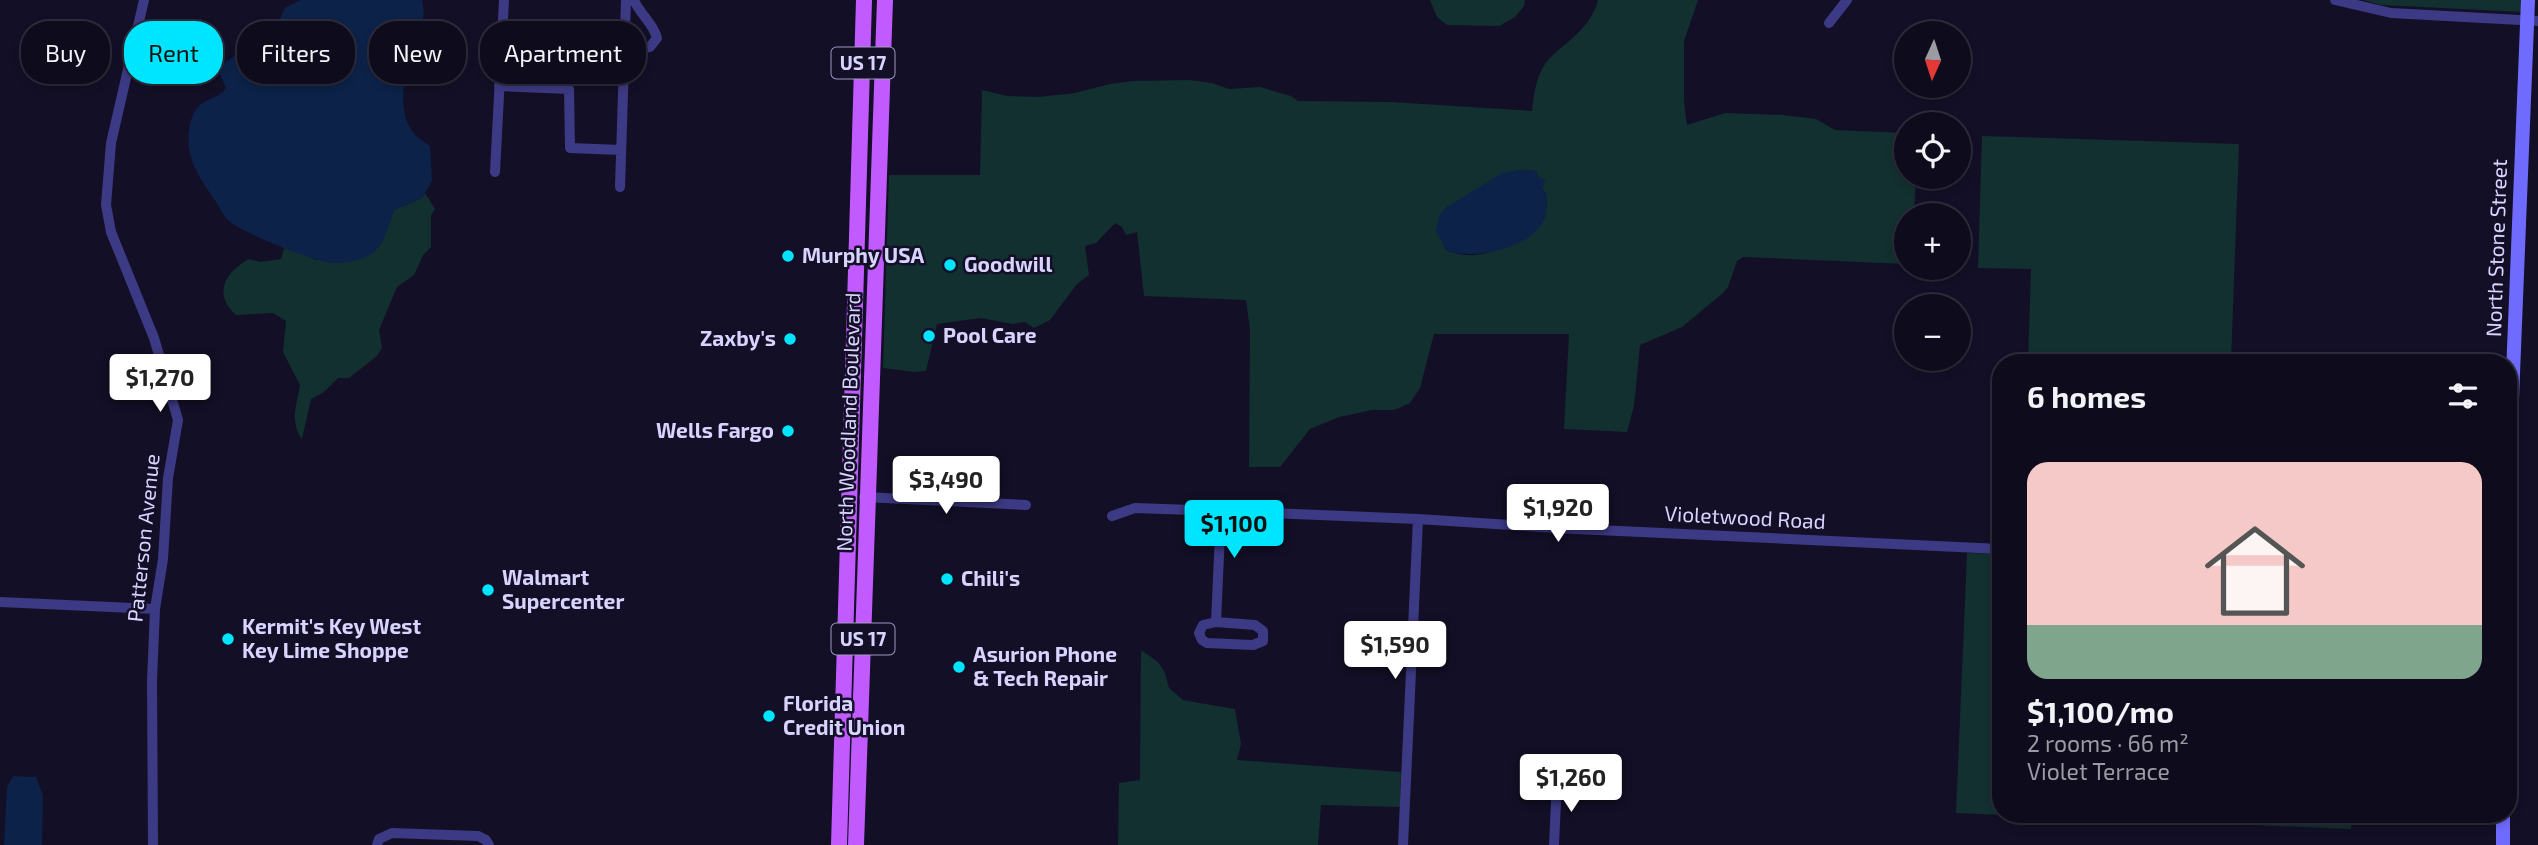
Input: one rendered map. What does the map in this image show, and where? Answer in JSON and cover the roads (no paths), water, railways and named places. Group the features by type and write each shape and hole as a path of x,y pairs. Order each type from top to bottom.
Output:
{"main road":[{"name":"North Woodland Boulevard","path":"839,845 864,0"},
{"path":"877,0 884,38"},
{"name":"North Woodland Boulevard","path":"856,845 885,0"},
{"path":"860,190 866,208 870,214 877,216"},
{"path":"859,220 870,233 876,258"}],"street":[{"name":"Patterson Avenue","path":"144,0 111,143 106,205 111,232 154,338 178,420 168,478 163,559 155,609 152,681 153,845"},
{"path":"495,172 504,0"},
{"path":"626,0 626,21"},
{"path":"634,0 654,27 657,38 650,47 646,47"},
{"path":"1829,23 1847,0"},
{"path":"2334,0 2391,13 2533,21"},
{"name":"North Stone Street","path":"2516,354 2533,21 2528,0"},
{"path":"620,187 624,84"},
{"path":"499,86 569,89 570,148 621,150"},
{"path":"850,496 1026,505"},
{"name":"Violetwood Road","path":"1112,516 1135,508 1221,511 1992,549"},
{"path":"1216,622 1221,511"},
{"path":"1402,845 1418,519"},
{"path":"0,602 155,609"},
{"path":"1216,622 1255,625 1263,631 1263,640 1253,645 1207,643 1199,633 1203,625 1216,622"},
{"path":"841,780 859,780"},
{"path":"1554,845 1557,781"},
{"path":"2503,823 2503,845"},
{"path":"377,845 379,839 392,833 478,836 489,845"}],"water":[{"path":"301,0 422,0 422,21 369,21 369,84 404,84 403,99 407,123 415,134 430,146 432,181 422,198 394,210 377,249 369,256 353,261 332,263 311,258 278,246 235,225 223,214 198,175 191,156 188,136 193,115 197,108 226,88 223,81 223,64 237,54 237,84 355,84 355,21 277,21 285,8"},
{"path":"1536,171 1538,177 1546,180 1542,188 1547,196 1546,213 1538,229 1502,250 1472,254 1447,251 1436,231 1439,216 1447,207 1502,173"},
{"path":"13,776 36,777 43,795 42,845 4,845 7,787"}],"place":[{"name":"Murphy USA","path":"788,256"},
{"name":"Goodwill","path":"950,265"},
{"name":"Pool Care","path":"929,336"},
{"name":"Zaxby's","path":"790,339"},
{"name":"Wells Fargo","path":"788,431"},
{"name":"Chili's","path":"947,579"},
{"name":"Walmart Supercenter","path":"488,590"},
{"name":"Kermit's Key West Key Lime Shoppe","path":"228,639"},
{"name":"Asurion Phone & Tech Repair","path":"959,667"},
{"name":"Florida Credit Union","path":"769,716"}]}
